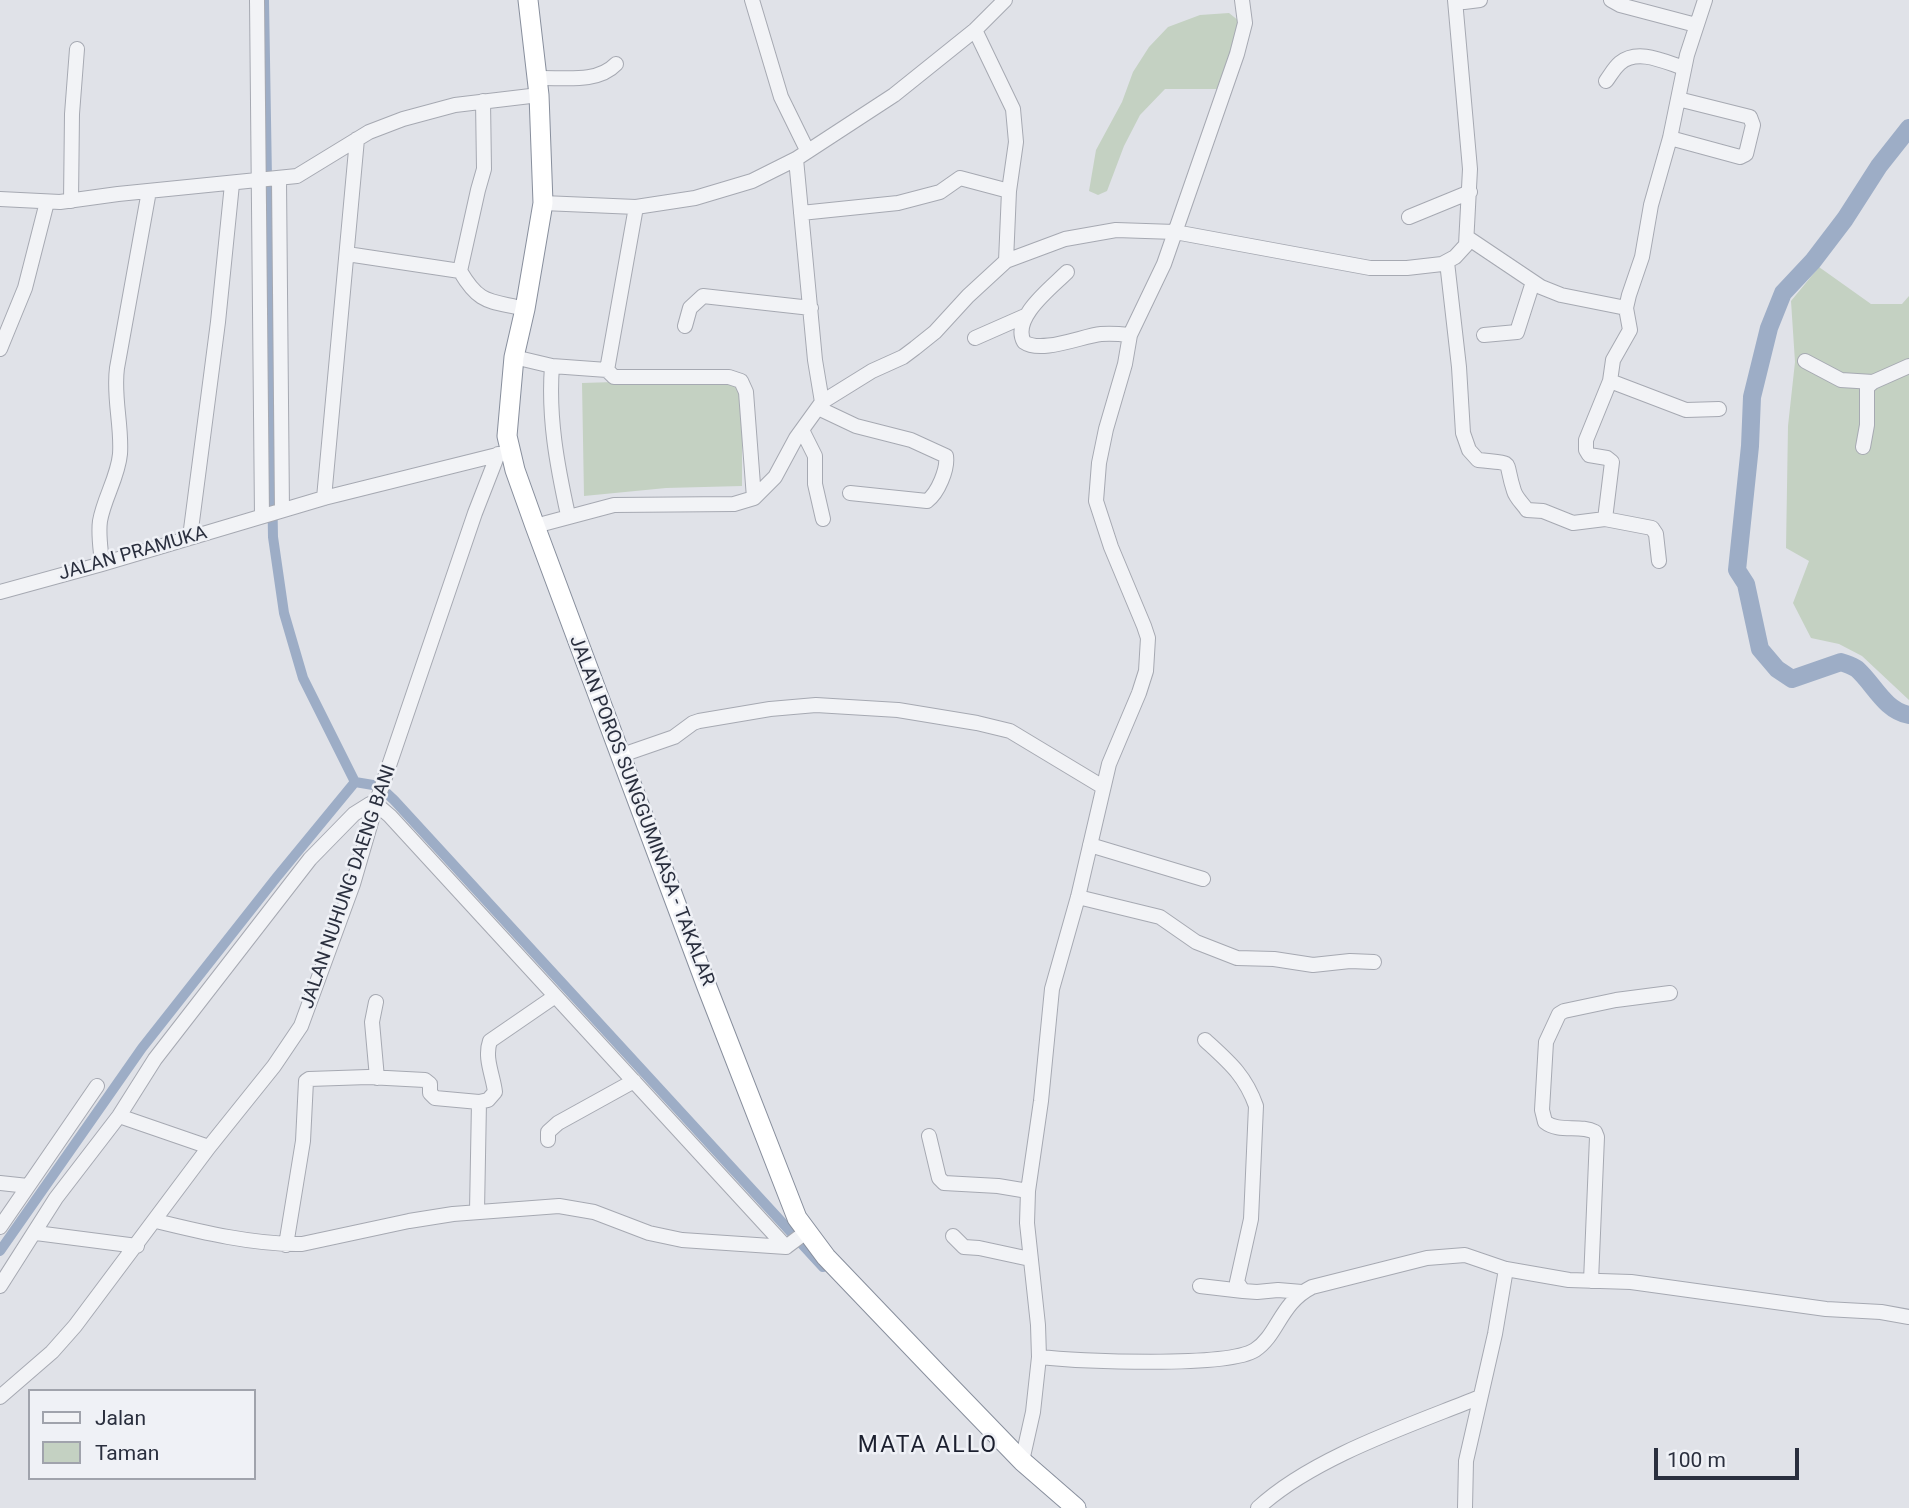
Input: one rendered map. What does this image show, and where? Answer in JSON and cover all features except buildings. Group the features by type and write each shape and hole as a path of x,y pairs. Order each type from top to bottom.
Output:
{"highway":[{"name":"JALAN POROS SUNGGUMINASA - TAKALAR","path":"528,0 538,86 543,203 514,357 504,454 535,526 790,1204 794,1241 864,1297 1022,1461 1076,1508"}],"street":[{"path":"257,0 269,180 272,513"},
{"path":"752,0 780,97 801,154 801,213 820,405"},
{"path":"543,203 636,206 695,198 752,181 801,154 894,95 975,30 1005,0"},
{"path":"1022,1461 1033,1412 1039,1357 1027,1215 1028,1191 1035,1154 1052,989 1078,897 1103,787 1114,749 1139,692 1148,653 1148,638 1144,626 1111,547 1095,494 1106,429 1125,364 1130,335 1152,293 1175,232 1244,32 1242,0"},
{"path":"535,526 614,505 734,504 754,498 775,477 820,405 872,371 903,357 935,332 968,296 1006,261 1040,247 1092,233 1116,230 1175,232 1370,268 1432,267 1447,262 1463,251 1468,238 1470,192 1456,0 1480,0"},
{"path":"1611,0 1620,5 1696,25"},
{"path":"1605,519 1612,462 1607,458 1589,455 1586,447 1588,433 1610,381 1613,360 1630,330 1626,308 1642,257 1651,205 1670,138 1684,68 1705,0"},
{"path":"975,30 1013,109 1016,142 1009,191 1006,261"},
{"path":"71,201 72,114 77,49"},
{"path":"1606,81 1620,63 1634,56 1652,58 1684,68"},
{"path":"0,199 71,201 269,180 305,172 369,132 430,110 593,76 607,72 615,64"},
{"path":"1670,138 1740,157 1746,154 1753,125 1750,117 1678,99"},
{"path":"483,101 484,169 460,271 479,297 525,309"},
{"path":"324,498 358,139"},
{"path":"801,213 898,203 940,192 960,178 1009,191"},
{"path":"269,180 272,513"},
{"path":"190,537 218,322 232,184"},
{"path":"102,564 100,519 120,452 115,389 117,368 149,191"},
{"path":"1409,217 1470,192"},
{"path":"0,347 25,288 47,202"},
{"path":"607,370 636,206"},
{"path":"1468,238 1534,282 1561,295 1626,308"},
{"path":"347,254 460,271"},
{"path":"1447,262 1459,367 1463,433 1469,450 1478,460 1501,461 1506,464 1511,471 1515,494 1527,510 1543,511 1573,523 1605,519 1652,528 1656,534 1659,561"},
{"path":"975,338 1025,316 1067,272"},
{"path":"1484,335 1517,332 1534,282"},
{"path":"685,326 693,302 703,296 811,308"},
{"path":"1025,316 1020,335 1028,345 1063,343 1102,334 1130,335"},
{"path":"514,357 552,366 607,370 614,377 729,377 741,381 746,392 754,498"},
{"path":"1805,361 1842,380 1873,383"},
{"path":"552,366 553,439 568,516"},
{"path":"1863,447 1867,425 1866,392 1873,383 1909,366"},
{"path":"1610,381 1686,410 1719,409"},
{"path":"820,405 856,426 927,445 946,456 933,497 925,502 850,493"},
{"path":"802,430 814,456 815,484 823,519"},
{"name":"JALAN PRAMUKA","path":"0,592 324,498 504,454"},
{"name":"JALAN NUHUNG DAENG BANI","path":"0,1397 65,1339 209,1147 274,1066 301,1026 362,858 377,801 470,526 504,454"},
{"path":"622,755 674,737 699,721 783,707 845,705 911,712 985,724 1010,731 1103,787"},
{"path":"0,1286 56,1198 119,1116 155,1059 310,859 354,814 377,801 554,997 794,1241"},
{"path":"1090,845 1203,879"},
{"path":"1078,897 1160,917 1196,942 1237,958 1274,958 1313,965 1374,961"},
{"path":"1591,1281 1597,1137 1592,1130 1555,1127 1545,1122 1542,1110 1546,1042 1559,1014 1564,1011 1670,993"},
{"path":"286,1245 303,1141 306,1081 312,1078 425,1080 430,1084 430,1093 435,1098 480,1102 488,1100 495,1092 488,1056 490,1041 554,997"},
{"path":"376,1002 372,1022 377,1078"},
{"path":"1205,1040 1240,1073 1256,1106 1251,1219 1237,1277 1238,1287 1243,1290"},
{"path":"548,1140 548,1132 565,1118 634,1081"},
{"path":"0,1227 97,1086"},
{"path":"477,1211 480,1102"},
{"path":"119,1116 209,1147"},
{"path":"929,1136 939,1178 944,1183 998,1186 1028,1191"},
{"path":"0,1183 28,1186"},
{"path":"156,1221 286,1245 477,1211 569,1206 669,1238 721,1244 794,1241"},
{"path":"36,1233 137,1246"},
{"path":"953,1236 964,1247 1030,1259"},
{"path":"1039,1357 1075,1361 1186,1360 1248,1353 1262,1344 1281,1314 1302,1292 1321,1284 1427,1258 1471,1256 1506,1269 1569,1280 1652,1284 1826,1309 1881,1312 1909,1317"},
{"path":"1465,1508 1466,1461 1495,1334 1506,1269"},
{"path":"1200,1286 1257,1292 1302,1292"},
{"path":"1258,1508 1278,1491 1332,1460 1432,1415 1480,1397"}],"green space":[{"path":"1229,13 1239,21 1223,89 1165,89 1140,115 1124,146 1107,191 1098,195 1089,191 1096,150 1122,102 1133,72 1149,47 1168,27 1200,15"},
{"path":"1819,267 1871,304 1902,304 1909,296 1909,700 1862,656 1839,644 1811,638 1793,603 1809,561 1786,548 1788,426 1795,362 1791,301"},
{"path":"742,378 742,486 666,488 584,496 582,383"}],"waterway":[{"path":"264,0 273,537 284,613 303,678 355,782"},
{"path":"1909,128 1813,261 1783,293 1769,328 1752,397 1750,446 1737,570 1746,584 1760,649 1777,669 1792,679 1841,662 1857,669 1893,708 1909,715"},
{"path":"355,782 379,786 394,800 823,1267"},
{"path":"0,1251 142,1048 355,782"}],"district":[{"name":"MATA ALLO","path":"928,1446"}]}
